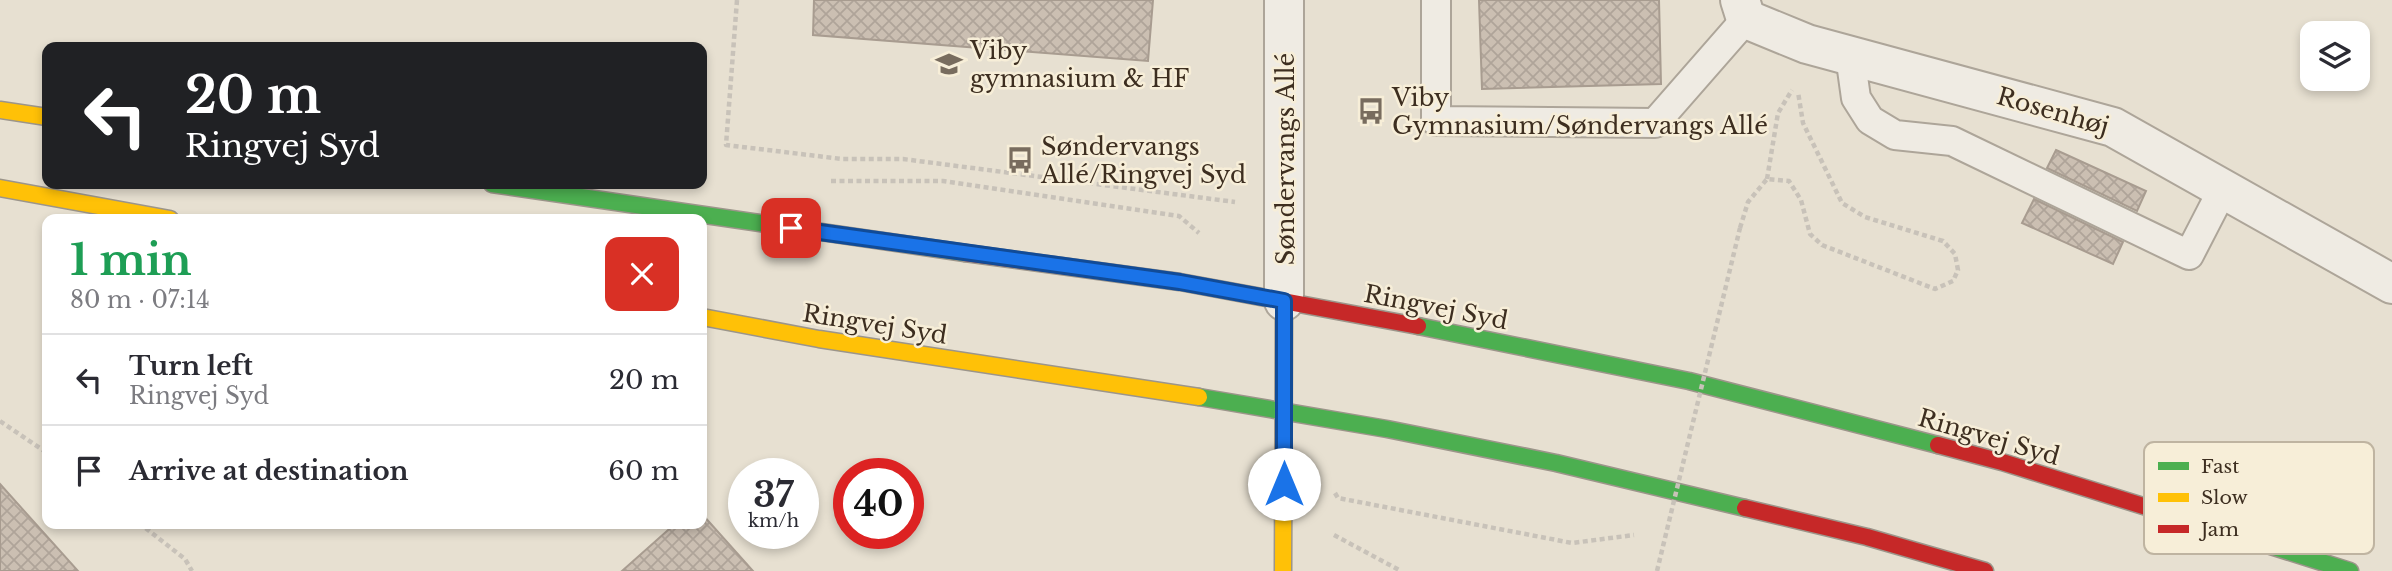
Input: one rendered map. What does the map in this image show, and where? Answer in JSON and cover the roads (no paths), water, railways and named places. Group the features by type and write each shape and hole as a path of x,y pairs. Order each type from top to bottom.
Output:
{"main road":[{"path":"0,110 42,116"},
{"path":"0,188 143,214"},
{"name":"Ringvej Syd","path":"526,189 697,214"},
{"name":"Ringvej Syd","path":"707,215 1180,282 1441,330 1689,381 2002,461 2144,506"},
{"name":"Søndervangs Allé","path":"1283,571 1284,301"},
{"name":"Ringvej Syd","path":"707,318 819,339 1124,384 1387,429 1556,463 1867,537 1985,571"},
{"name":"Ringvej Syd","path":"2296,554 2350,571"}],"street":[{"name":"Søndervangs Allé","path":"1284,0 1284,301"},
{"name":"Rosenhøj","path":"1743,10 1807,44 2113,127 2392,284"}],"lane":[{"path":"1436,0 1436,121 1655,123 1743,10"},
{"path":"1850,55 1856,98 1870,120 1895,135 1952,141 2189,255 2224,189"}],"place":[{"name":"Viby gymnasium & HF","path":"949,64"},
{"name":"Viby Gymnasium/Søndervangs Allé","path":"1371,111"},
{"name":"Søndervangs Allé/Ringvej Syd","path":"1020,160"}]}
